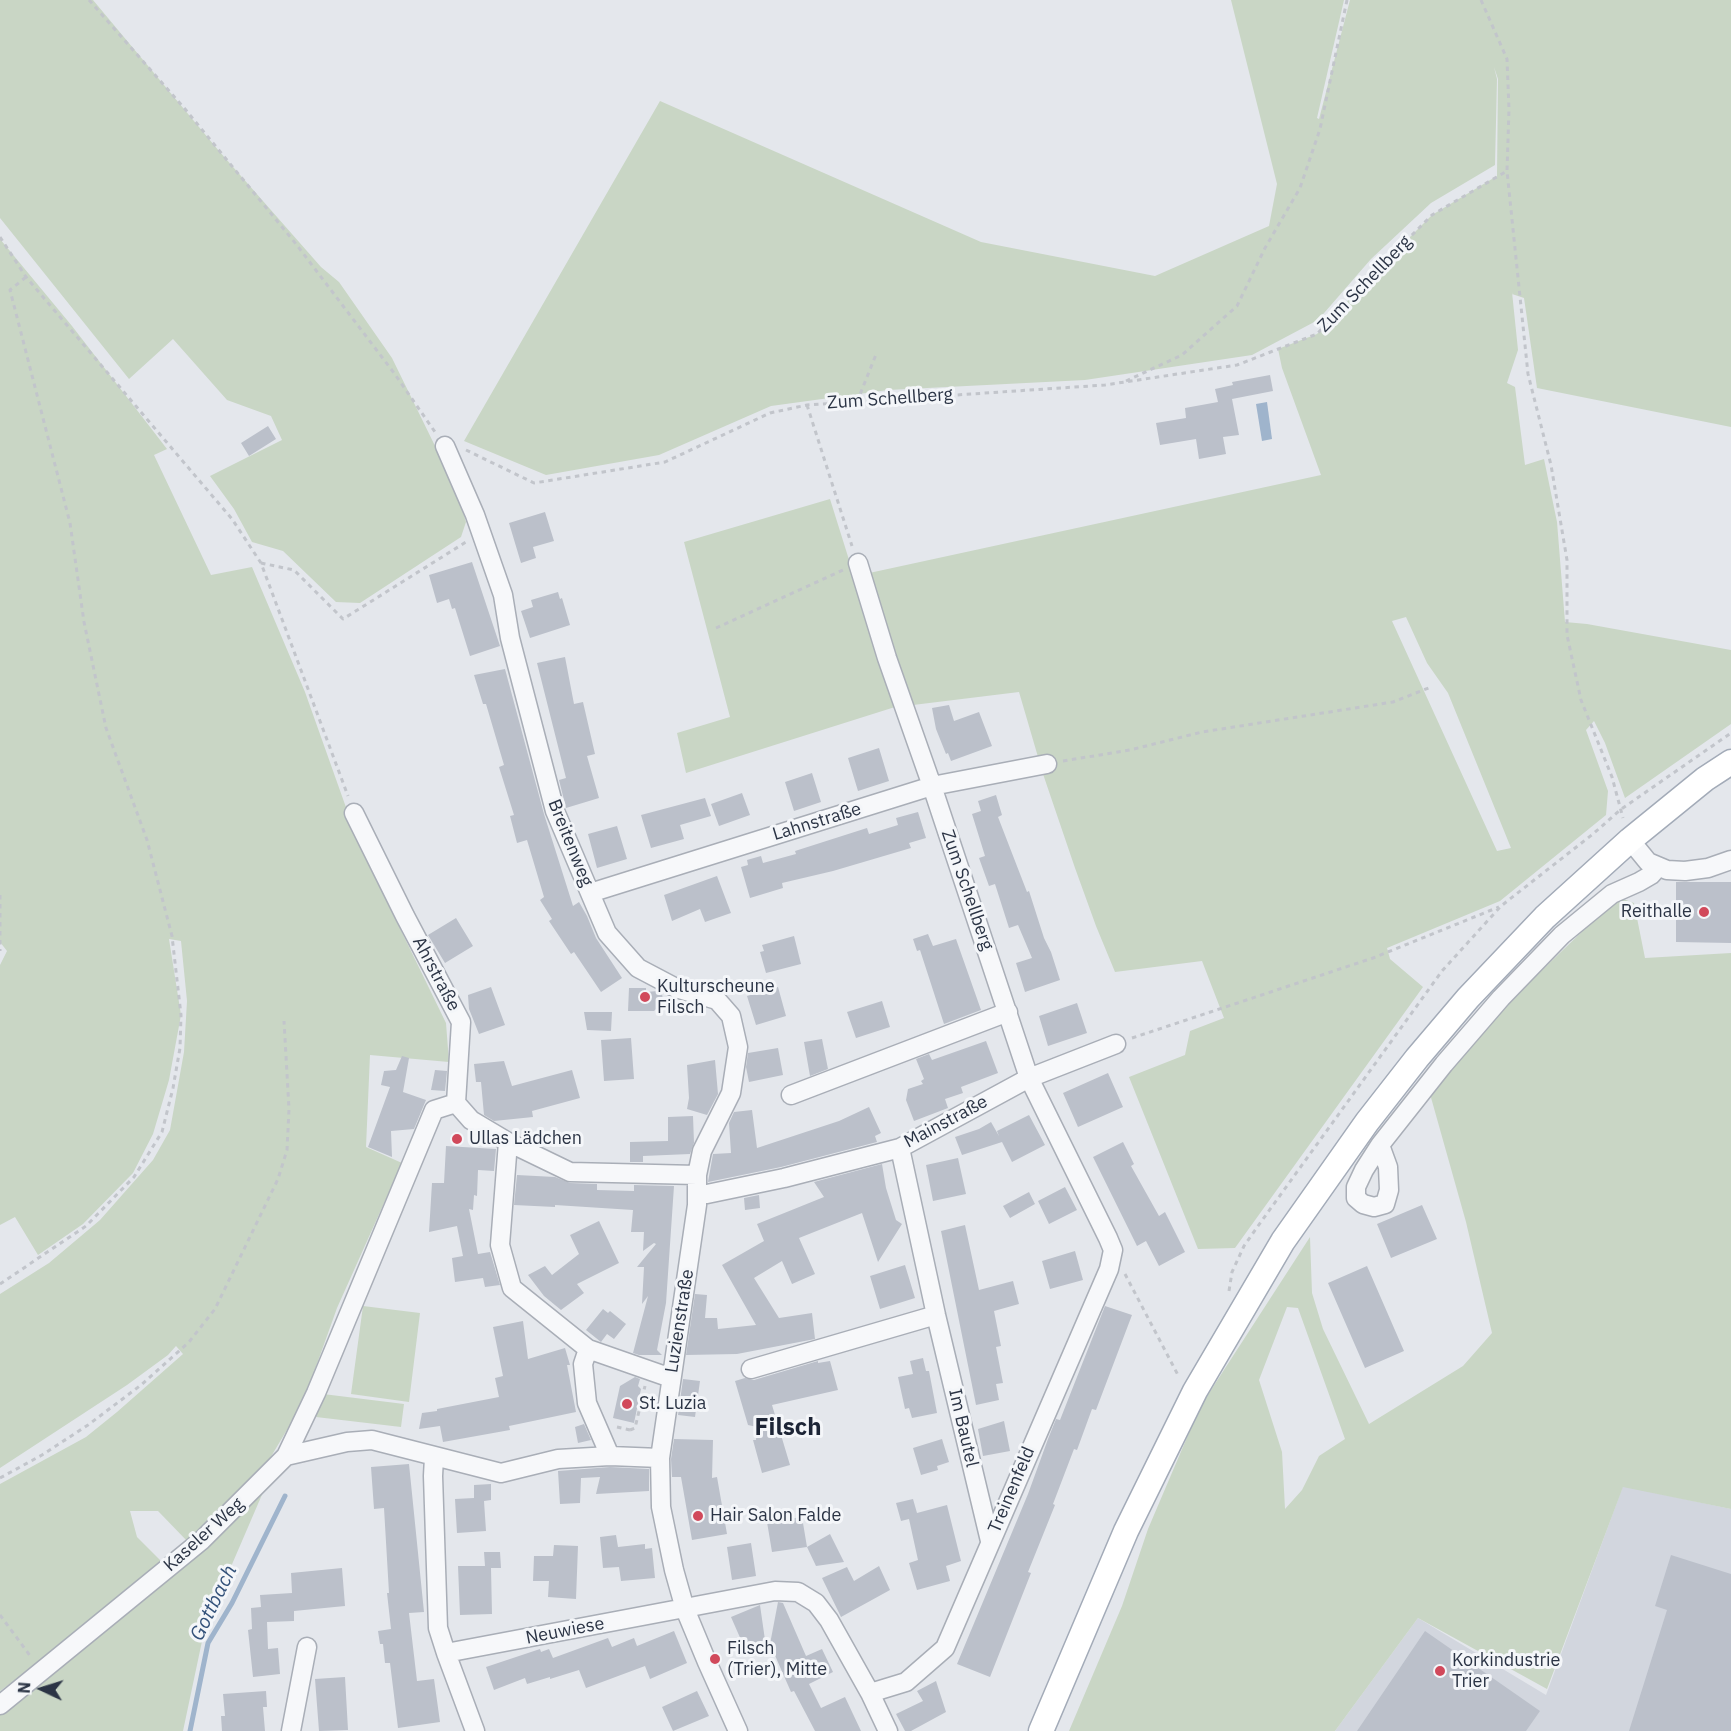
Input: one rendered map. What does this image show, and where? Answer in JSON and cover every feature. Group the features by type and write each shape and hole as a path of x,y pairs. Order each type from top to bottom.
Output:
{"main road":[{"path":"1041,1731 1126,1531 1178,1423 1216,1352 1282,1241 1367,1122 1468,998 1545,917 1630,840 1705,779 1731,762"}],"street":[{"name":"Breitenweg","path":"444,446 482,532 503,595 510,638 555,811 607,933 638,968 676,988 717,1000 731,1017 738,1047 731,1093 702,1151 697,1184"},
{"name":"Zum Schellberg","path":"858,563 880,637 1029,1078 1113,1250"},
{"name":"Lahnstraße","path":"590,893 932,786 1047,764"},
{"name":"Ahrstraße","path":"354,813 461,1022 456,1103"},
{"path":"1630,840 1648,862 1667,870 1685,871 1708,868 1731,860"},
{"path":"1380,1145 1444,1064 1501,998 1562,935 1612,894 1651,875 1658,867"},
{"path":"791,1095 1008,1012"},
{"name":"Mainstraße","path":"697,1184 707,1194 784,1178 900,1148 1029,1078 1116,1044"},
{"path":"286,1456 316,1393 434,1110 456,1103 471,1120 508,1142 570,1172 697,1184"},
{"path":"508,1142 500,1245 512,1288 588,1349 671,1378"},
{"name":"Im Bautel","path":"900,1148 936,1315 990,1541"},
{"name":"Luzienstraße","path":"697,1184 697,1205 660,1458 661,1507 685,1609 738,1731"},
{"name":"Treinenfeld","path":"870,1693 906,1682 945,1648 1109,1269 1113,1250"},
{"path":"751,1369 936,1315"},
{"path":"588,1349 583,1364 587,1403 610,1456"},
{"path":"286,1456 347,1442 372,1440 501,1473 558,1459 610,1456 660,1458"},
{"name":"Kaseler Weg","path":"0,1705 202,1540 286,1456"},
{"path":"435,1457 433,1476 438,1628 476,1731"},
{"name":"Neuwiese","path":"446,1653 775,1591 798,1592 816,1603 829,1620 870,1693"},
{"path":"291,1731 307,1647"},
{"path":"870,1693 888,1731"}],"path":[{"path":"89,0 185,109 296,244 394,373 444,446 460,448 534,483 665,462 770,413 807,405"},
{"path":"1122,383 1182,355 1237,306 1265,248 1300,188 1320,129 1347,0"},
{"path":"1481,0 1507,59 1509,109 1507,171 1528,374 1551,465 1567,560 1567,635 1581,700 1612,777 1630,840"},
{"name":"Zum Schellberg","path":"858,563 807,405 1105,386 1237,365 1317,334 1432,215 1507,171"},
{"path":"0,237 26,277 232,519 261,563 354,813"},
{"path":"0,1284 86,1226 134,1177 162,1132 174,1088 180,1048 181,1015 172,936 147,840 106,728 84,622 70,523 10,290 26,277"},
{"path":"857,402 877,352"},
{"path":"261,563 294,570 343,619 482,532"},
{"path":"716,628 858,563"},
{"path":"1047,764 1130,750 1202,732 1393,702 1431,687"},
{"path":"0,895 0,951"},
{"path":"1116,1044 1373,958 1501,906"},
{"path":"0,1478 79,1431 141,1385 189,1342 215,1309 278,1179 286,1150 290,1109 284,1021"},
{"path":"1113,1250 1182,1383"},
{"path":"615,1426 630,1430 635,1428 645,1383"},
{"path":"0,1615 41,1670"}],"shaded area":[{"path":"1623,1486 1731,1509 1731,1731 1335,1731 1418,1618 1546,1695"}],"green space":[{"path":"0,0 93,0 219,151 321,267 339,282 392,358 437,450 459,499 466,522 461,537 360,603 336,602 283,551 252,542 234,509 210,476 282,440 271,416 227,400 173,339 129,379 0,218"},
{"path":"1231,0 1344,0 1317,118 1319,119 1350,0 1731,0 1731,427 1537,388 1524,298 1512,294 1518,350 1507,383 1515,387 1525,465 1544,459 1557,522 1565,622 1731,650 1731,724 1625,798 1605,743 1594,721 1586,730 1608,791 1606,815 1500,901 1387,948 1390,959 1423,987 1235,1248 1198,1249 1129,1077 1185,1055 1190,1031 1224,1018 1202,961 1115,972 1075,868 1043,774 1019,692 913,705 887,658 860,575 1321,475 1282,368 1278,349 1317,334 1432,215 1497,176 1498,79 1494,67 1497,79 1495,165 1431,203 1371,259 1318,320 1252,355 1085,380 888,390 771,406 659,455 546,475 464,441 660,101 981,242 1155,276 1269,226 1277,184","holes":["1406,617 1427,663 1448,693 1511,848 1497,851 1392,621"]},
{"path":"0,239 72,326 167,449 154,455 211,575 252,567 305,692 359,844 446,1023 449,1062 370,1055 366,1147 402,1163 337,1308 303,1403 263,1470 189,1543 158,1511 130,1511 137,1537 162,1562 0,1691 0,1484 86,1437 183,1354 176,1346 168,1355 127,1385 0,1468 0,1294 49,1263 100,1220 153,1160 170,1130 184,1052 187,1001 181,941 169,939 181,1015 169,1080 153,1134 133,1173 83,1224 38,1255 15,1217 0,1225 0,965 7,951 0,942"},
{"path":"830,499 895,707 686,773 677,733 730,717 684,542"},
{"path":"1618,897 1634,903 1645,958 1731,953 1731,1509 1623,1487 1547,1689 1418,1618 1335,1731 1069,1731 1122,1606 1148,1529 1200,1407 1310,1237 1312,1293 1323,1329 1369,1424 1463,1366 1492,1333 1466,1222 1430,1094 1484,1026","holes":["1287,1307 1298,1308 1345,1439 1319,1456 1302,1490 1285,1509 1282,1452 1259,1380"]},
{"path":"363,1306 420,1313 409,1402 351,1394"},
{"path":"323,1394 404,1404 401,1427 316,1417"},
{"path":"264,1490 205,1627 183,1731 0,1731 0,1714 50,1674"}],"water":[{"path":"1267,402 1272,439 1262,441 1256,404"}],"building":[{"path":"1270,375 1273,391 1232,399 1239,435 1223,437 1226,454 1199,459 1196,439 1160,445 1156,423 1186,418 1185,408 1218,402 1215,389 1233,385 1232,382"},
{"path":"268,426 276,439 249,456 241,443"},
{"path":"545,512 554,541 533,547 536,558 521,563 509,523"},
{"path":"472,562 500,646 470,656 455,608 452,609 449,599 437,603 429,575"},
{"path":"558,592 570,625 530,638 521,611 533,607 531,600"},
{"path":"565,657 574,704 583,702 595,754 587,756 599,798 566,808 559,780 566,778 537,663"},
{"path":"505,669 544,814 573,906 579,902 596,938 622,978 601,992 574,952 571,954 549,921 552,919 540,900 544,897 527,840 517,843 510,816 514,815 499,767 504,765 486,704 483,704 474,675"},
{"path":"949,705 954,721 979,712 992,746 951,761 936,729 932,708"},
{"path":"879,748 889,781 858,791 848,758"},
{"path":"812,773 821,802 794,811 785,782"},
{"path":"742,793 750,815 719,826 711,804"},
{"path":"996,795 1002,815 998,817 1027,892 1029,891 1060,980 1025,992 1016,963 1032,958 1018,925 1009,928 995,884 989,886 979,858 985,856 972,814 981,811 978,801"},
{"path":"705,798 711,816 680,825 684,839 651,848 641,815"},
{"path":"918,812 926,838 909,843 911,848 782,883 783,888 750,898 741,867 748,865 747,860 761,856 763,863 796,854 795,851 867,828 869,834 898,825 896,818"},
{"path":"617,826 627,859 597,868 588,834"},
{"path":"717,876 731,913 705,922 700,909 672,921 664,895"},
{"name":"Reithalle","path":"1676,882 1731,882 1731,943 1676,942"},
{"path":"456,918 473,946 445,963 428,935"},
{"path":"928,934 933,946 956,939 981,1010 944,1024 920,950 917,951 913,939"},
{"path":"794,936 801,964 766,973 760,952 764,951 762,945"},
{"path":"491,987 505,1025 479,1034 469,1009 468,995"},
{"path":"778,987 786,1016 756,1025 747,996"},
{"name":"Kulturscheune Filsch","path":"629,988 646,988 646,992 658,991 662,993 663,1002 654,1011 628,1011"},
{"path":"882,1001 890,1027 856,1038 847,1012"},
{"path":"1077,1003 1087,1033 1048,1046 1039,1016"},
{"path":"584,1012 612,1012 611,1031 587,1030"},
{"path":"631,1038 634,1079 604,1081 601,1040"},
{"path":"822,1039 828,1069 810,1076 804,1042"},
{"path":"986,1041 998,1073 961,1087 963,1093 945,1099 948,1108 914,1121 906,1100 908,1089 923,1084 921,1081 924,1079 916,1059 929,1054 932,1060"},
{"path":"778,1048 783,1075 749,1082 746,1067 748,1053"},
{"path":"402,1056 409,1058 403,1092 426,1100 414,1129 391,1131 392,1157 368,1147 390,1087 381,1085 384,1071 396,1070"},
{"path":"715,1060 718,1094 707,1115 687,1109 689,1098 687,1065"},
{"path":"504,1061 512,1086 572,1070 580,1098 532,1111 533,1117 494,1121 484,1115 481,1082 476,1082 474,1064"},
{"path":"435,1070 447,1071 445,1091 431,1090"},
{"path":"1108,1073 1123,1107 1078,1127 1063,1093"},
{"path":"869,1107 881,1133 875,1136 877,1142 781,1167 708,1182 713,1154 731,1153 729,1123 734,1112 752,1110 757,1148 839,1121"},
{"path":"1029,1115 1045,1145 1012,1162 1002,1142 962,1155 955,1137 979,1129 991,1122 999,1136 997,1131"},
{"path":"693,1116 694,1143 690,1154 643,1156 643,1162 630,1162 630,1142 668,1141 668,1117"},
{"path":"1123,1142 1134,1164 1131,1166 1159,1216 1165,1212 1185,1252 1159,1266 1146,1241 1137,1246 1093,1157"},
{"path":"446,1146 496,1149 494,1171 478,1170 477,1196 474,1195 473,1210 469,1209 478,1254 490,1252 500,1285 485,1287 483,1278 455,1282 452,1258 463,1256 457,1226 429,1232 432,1183 444,1183"},
{"path":"958,1158 966,1194 933,1201 926,1165"},
{"path":"882,1164 886,1188 896,1220 902,1224 878,1262 862,1213 799,1238 815,1274 792,1284 782,1261 754,1278 779,1318 812,1313 815,1339 737,1354 686,1355 695,1294 707,1295 705,1318 717,1318 718,1329 756,1325 722,1265 764,1241 757,1224 824,1197 814,1182"},
{"path":"517,1175 555,1177 570,1183 597,1184 597,1190 634,1191 634,1185 674,1186 666,1303 657,1350 662,1355 633,1353 648,1296 642,1304 644,1267 637,1267 656,1244 654,1243 643,1251 644,1232 631,1232 633,1210 514,1205"},
{"path":"1065,1187 1077,1210 1049,1224 1038,1201"},
{"path":"1029,1192 1035,1204 1010,1218 1003,1206"},
{"path":"759,1195 760,1208 745,1210 744,1198"},
{"path":"1422,1205 1437,1239 1391,1258 1377,1224"},
{"path":"599,1221 619,1263 577,1284 584,1293 561,1310 544,1296 528,1275 545,1266 552,1275 579,1254 570,1235"},
{"path":"965,1225 979,1290 1013,1281 1019,1304 994,1311 1001,1346 996,1347 1003,1383 996,1384 999,1400 976,1405 941,1231"},
{"path":"1075,1251 1083,1280 1050,1289 1042,1261"},
{"path":"905,1265 915,1298 880,1309 870,1276"},
{"path":"1367,1266 1404,1351 1365,1368 1328,1283"},
{"path":"1105,1306 1132,1315 1096,1410 1092,1409 1077,1450 1074,1449 1053,1504 1055,1505 1028,1572 1031,1573 990,1677 957,1664 1028,1494 1056,1419 1060,1420"},
{"path":"603,1309 608,1313 610,1311 626,1324 614,1339 607,1334 601,1342 586,1330"},
{"path":"523,1321 528,1359 565,1348 570,1365 567,1365 576,1412 509,1426 510,1430 443,1442 440,1426 419,1429 422,1413 499,1397 495,1378 503,1376 493,1327"},
{"path":"923,1358 926,1371 929,1371 937,1413 912,1418 909,1408 905,1409 898,1377 913,1374 910,1361"},
{"path":"818,1361 818,1363 830,1361 838,1390 772,1405 790,1465 762,1473 753,1440 756,1440 757,1427 748,1425 735,1381 745,1378 754,1380"},
{"name":"St. Luzia","path":"635,1377 640,1379 638,1386 641,1389 634,1423 613,1418 620,1386"},
{"path":"683,1379 700,1381 695,1417 678,1415"},
{"path":"1004,1421 1010,1451 983,1456 978,1429"},
{"path":"584,1424 591,1440 578,1443 575,1427"},
{"path":"674,1439 713,1440 712,1478 717,1477 727,1534 692,1540 681,1477 672,1477 671,1459"},
{"path":"942,1439 949,1462 937,1466 938,1470 921,1475 913,1448"},
{"path":"409,1464 424,1612 409,1613 417,1681 434,1679 440,1722 398,1728 390,1663 385,1663 383,1644 380,1644 378,1631 391,1629 387,1593 389,1593 384,1508 374,1509 371,1467"},
{"path":"610,1467 649,1469 649,1491 596,1494 600,1477 581,1478 580,1503 560,1504 558,1471"},
{"path":"491,1484 491,1500 484,1501 486,1531 457,1533 455,1499 474,1498 474,1485"},
{"path":"913,1499 917,1513 947,1505 961,1561 946,1566 950,1581 917,1590 909,1563 918,1560 909,1519 901,1521 896,1503"},
{"path":"802,1517 807,1547 772,1552 767,1522"},
{"path":"830,1534 844,1562 816,1566 807,1547"},
{"path":"616,1535 618,1547 645,1544 645,1549 652,1548 655,1578 621,1581 619,1567 603,1568 600,1537"},
{"path":"751,1543 756,1576 732,1580 727,1547"},
{"path":"554,1545 578,1546 576,1599 548,1597 549,1581 533,1581 534,1556 553,1556"},
{"path":"484,1552 500,1552 501,1568 491,1568 492,1614 460,1615 458,1566 485,1566"},
{"path":"1671,1555 1731,1574 1731,1731 1629,1731 1667,1610 1655,1606"},
{"path":"879,1566 890,1590 841,1617 822,1578 847,1567 854,1581"},
{"path":"342,1568 345,1606 294,1611 294,1621 267,1622 268,1649 278,1648 280,1674 253,1677 248,1630 252,1629 251,1608 261,1607 260,1595 292,1593 291,1573"},
{"path":"778,1602 783,1603 806,1656 822,1649 833,1672 809,1684 821,1708 845,1697 861,1731 815,1731 794,1691 791,1692 770,1644"},
{"path":"760,1605 765,1640 745,1649 731,1617"},
{"path":"674,1631 687,1663 650,1679 645,1666 586,1688 579,1670 527,1684 525,1678 494,1690 486,1667 540,1649 541,1652 549,1649 553,1658 608,1638 612,1647 634,1638 637,1646"},
{"name":"Korkindustrie Trier","path":"1425,1631 1540,1711 1526,1731 1357,1731"},
{"path":"345,1677 348,1730 319,1731 315,1679"},
{"path":"936,1681 946,1712 911,1731 905,1731 896,1714 923,1701 917,1691"},
{"path":"266,1691 267,1707 263,1707 265,1731 222,1731 221,1716 225,1716 223,1694"},
{"path":"697,1691 709,1716 673,1731 662,1707"}],"waterway":[{"name":"Gottbach","path":"190,1731 208,1643 232,1603 285,1496"}],"place":[{"name":"Reithalle","path":"1704,912"},
{"name":"Kulturscheune Filsch","path":"645,997"},
{"name":"Ullas Lädchen","path":"457,1139"},
{"name":"St. Luzia","path":"627,1404"},
{"name":"Hair Salon Falde","path":"698,1516"},
{"name":"Filsch (Trier), Mitte","path":"715,1659"},
{"name":"Korkindustrie Trier","path":"1440,1671"}],"district":[{"name":"Filsch","path":"788,1428"}]}
